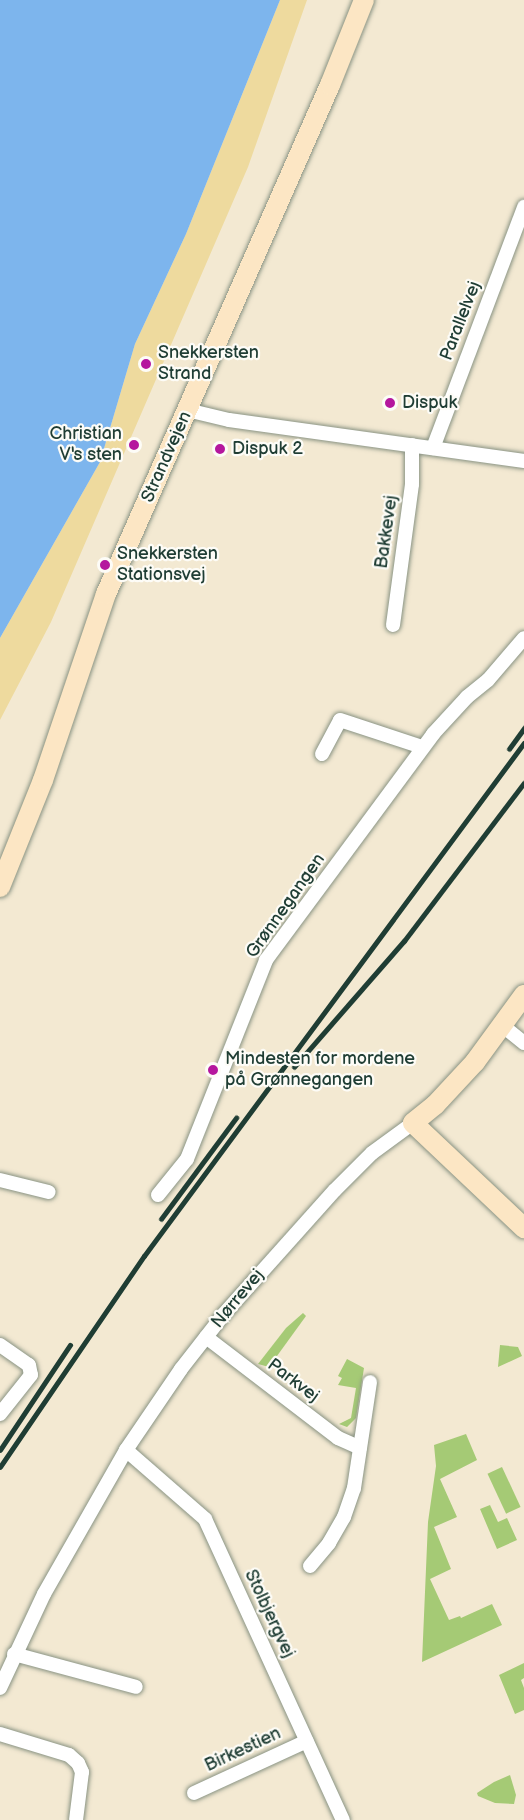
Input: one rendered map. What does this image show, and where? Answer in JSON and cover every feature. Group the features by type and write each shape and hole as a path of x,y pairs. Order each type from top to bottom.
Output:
{"main road":[{"name":"Strandvejen","path":"0,887 43,780 106,594 326,96 364,0"},
{"name":"Nørrevej","path":"413,1123 435,1105 475,1062 524,995"},
{"path":"413,1123 524,1228"}],"street":[{"name":"Parallelvej","path":"432,448 519,233 524,207"},
{"path":"187,410 229,420 523,459"},
{"name":"Bakkevej","path":"393,624 412,484 412,445"},
{"name":"Grønnegangen","path":"158,1195 187,1159 266,960 422,747 466,697 488,680 524,638"},
{"path":"322,754 340,720 422,747"},
{"path":"502,1026 524,1043"},
{"name":"Nørrevej","path":"0,1688 44,1594 126,1450 206,1337 238,1297 335,1190 372,1153 413,1123"},
{"path":"0,1180 49,1192"},
{"name":"Parkvej","path":"206,1337 338,1438 360,1448"},
{"path":"0,1345 29,1365 31,1375 0,1414"},
{"path":"310,1566 329,1543 344,1516 354,1488 370,1382"},
{"name":"Stolbjergvej","path":"126,1450 205,1519 343,1820"},
{"path":"14,1654 136,1688"},
{"path":"0,1734 69,1755 78,1763 82,1772 76,1820"},
{"name":"Birkestien","path":"194,1793 307,1741"}],"green space":[{"path":"303,1313 306,1316 269,1367 258,1364 286,1328"},
{"path":"500,1345 518,1347 522,1356 498,1367"},
{"path":"347,1359 364,1368 356,1418 347,1427 339,1424 351,1418 356,1388 338,1385 342,1378 338,1376"},
{"path":"466,1434 477,1460 440,1479 457,1517 434,1527 451,1569 430,1579 449,1620 460,1616 461,1618 492,1604 502,1625 422,1662 428,1522 436,1466 434,1445"},
{"path":"502,1467 521,1507 506,1514 487,1474"},
{"path":"490,1505 498,1522 507,1518 517,1540 497,1549 480,1509"},
{"path":"524,1663 524,1678 521,1680 524,1688 524,1710 515,1714 499,1675"},
{"path":"510,1775 516,1795 514,1804 495,1803 478,1796 477,1793"}],"sand":[{"name":"Snekkersten Strand","path":"280,0 307,0 248,167 51,622 0,720 0,638 100,462 135,344 186,234"}],"water":[{"path":"0,0 280,0 186,234 135,344 100,462 0,638"}],"railway":[{"path":"509,749 524,728"},
{"path":"0,1467 144,1256 524,743"},
{"path":"294,1067 404,941 524,783"},
{"path":"161,1219 236,1118"},
{"path":"0,1450 70,1345"}],"place":[{"name":"Snekkersten Strand","path":"146,364"},
{"name":"Dispuk","path":"390,403"},
{"name":"Christian V's sten","path":"134,445"},
{"name":"Dispuk 2","path":"220,449"},
{"name":"Snekkersten Stationsvej","path":"105,565"},
{"name":"Mindesten for mordene på Grønnegangen","path":"213,1070"}]}
